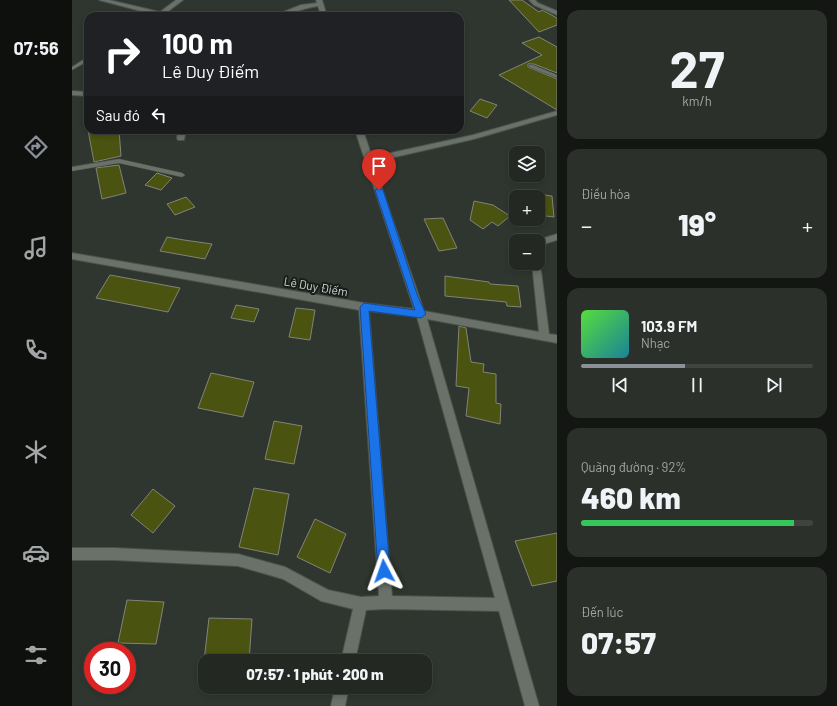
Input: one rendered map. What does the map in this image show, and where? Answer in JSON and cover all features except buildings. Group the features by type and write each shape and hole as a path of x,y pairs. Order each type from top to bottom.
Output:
{"street":[{"path":"102,0 148,12"},
{"path":"163,12 180,0"},
{"path":"532,0 536,4 557,13"},
{"path":"287,12 319,2 323,12"},
{"path":"72,93 84,94"},
{"path":"369,160 474,137 557,114"},
{"path":"360,134 414,297 421,314 502,605 532,706"},
{"path":"545,241 557,237"},
{"name":"Lê Duy Điếm","path":"72,256 364,307 421,314 557,339"},
{"path":"537,270 544,336"},
{"path":"364,307 386,602"},
{"path":"72,554 129,554 238,560 285,573 326,596 362,604 386,602 502,605"},
{"path":"350,654 362,604"},
{"path":"338,706 341,694"}],"lane":[{"path":"72,69 84,62"},
{"path":"531,66 557,77"},
{"path":"72,169 119,161 182,175"}],"route":[{"path":"379,190 421,314 364,307 384,571"}]}
